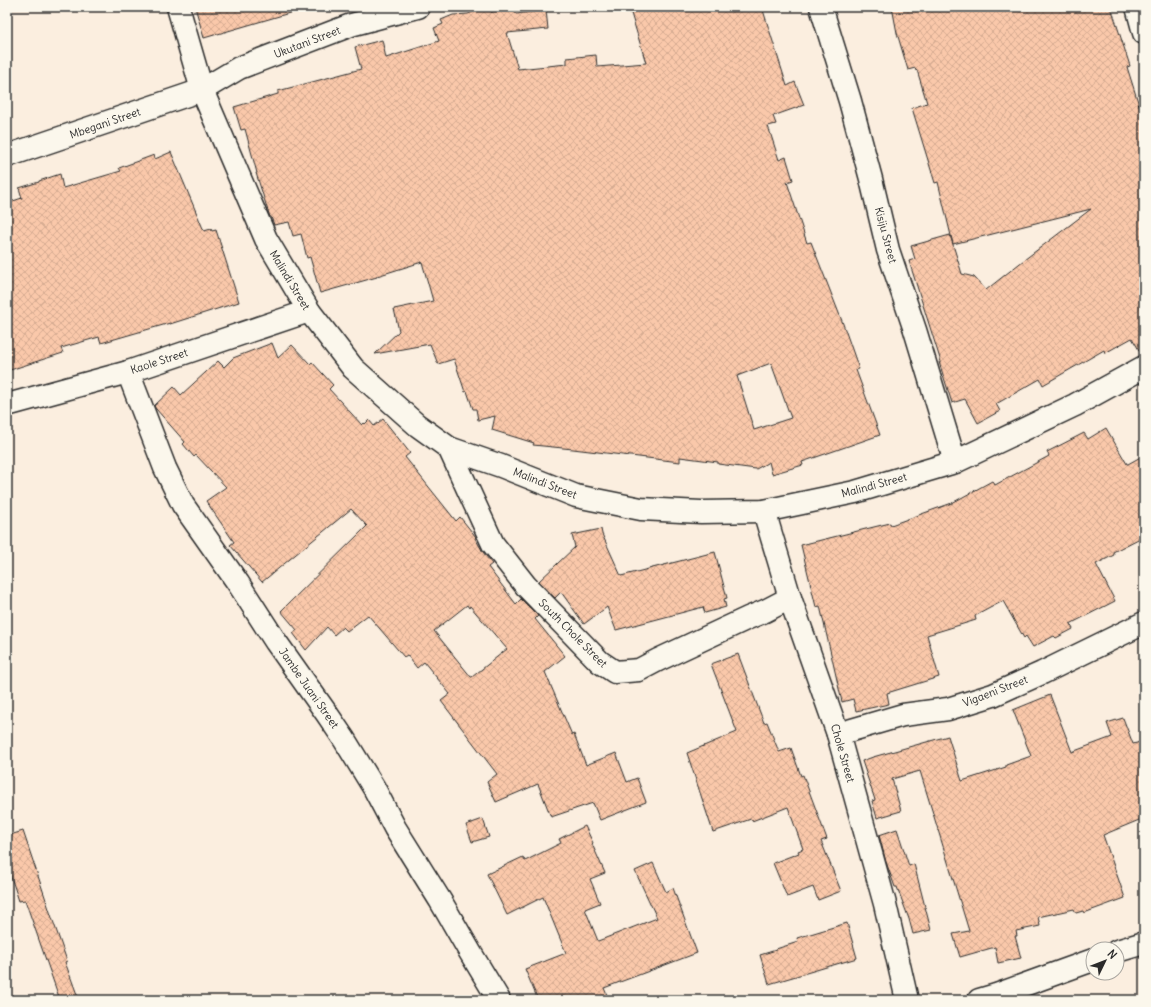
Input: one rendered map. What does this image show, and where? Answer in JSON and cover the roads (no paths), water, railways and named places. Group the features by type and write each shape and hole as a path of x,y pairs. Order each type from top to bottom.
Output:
{"street":[{"name":"Malindi Street","path":"178,7 202,90 266,239 309,311 353,368 417,425 449,448 501,466 576,496 641,509 701,512 764,511 855,492 955,462 1075,405 1144,367"},
{"name":"Ukutani Street","path":"202,90 239,68 272,55 351,25 418,7"},
{"name":"Kisiju Street","path":"821,7 850,101 888,250 955,462"},
{"path":"1137,7 1144,32"},
{"name":"Mbegani Street","path":"7,156 202,90"},
{"name":"Kaole Street","path":"7,404 128,372 309,311"},
{"name":"Jambe Juani Street","path":"128,372 165,468 183,505 344,739 374,788 394,828 440,900 499,1000"},
{"name":"South Chole Street","path":"449,448 493,544 526,586 600,662 615,672 639,670 790,598"},
{"name":"Chole Street","path":"764,511 790,598 838,734 885,904 907,1000"},
{"name":"Vigaeni Street","path":"838,734 903,715 948,709 993,695 1042,673 1144,623"},
{"path":"1125,949 1144,943"},
{"path":"991,998 1085,963"}]}
